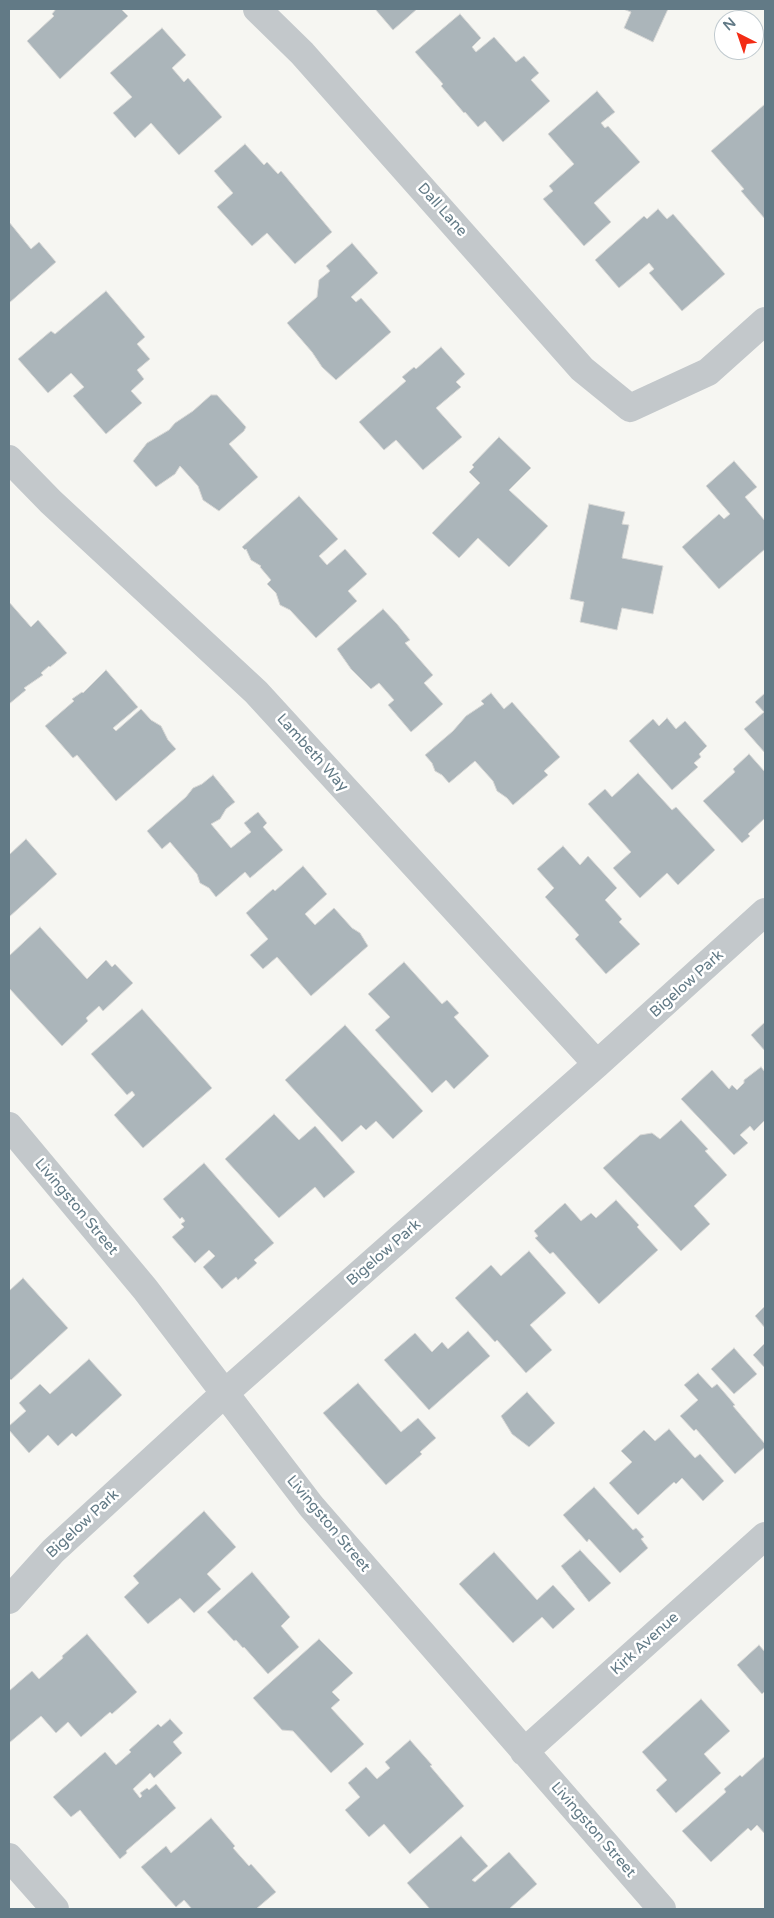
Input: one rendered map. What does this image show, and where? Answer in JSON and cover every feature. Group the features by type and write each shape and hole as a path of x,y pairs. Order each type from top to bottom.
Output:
{"street":[{"name":"Dall Lane","path":"257,9 302,54 582,368 630,408 708,372 765,321"},
{"name":"Lambeth Way","path":"9,459 51,502 256,692 597,1064"},
{"name":"Bigelow Park","path":"9,1600 53,1551 226,1392 597,1064 765,912"},
{"name":"Livingston Street","path":"9,1126 145,1289 312,1506 662,1909"},
{"name":"Kirk Avenue","path":"524,1752 765,1536"},
{"path":"9,1857 55,1909"}],"building":[{"path":"56,9 121,9 128,16 60,79 27,41 54,16 52,14"},
{"path":"375,9 417,9 393,30"},
{"path":"623,9 668,9 653,42 624,28 631,12"},
{"path":"460,14 481,38 472,47 476,52 494,37 516,62 524,56 539,73 531,80 550,101 503,142 485,121 478,127 464,113 441,86 443,84 415,52"},
{"path":"162,28 186,55 172,68 184,82 188,78 222,117 179,155 151,123 135,138 113,113 132,97 110,73"},
{"path":"597,91 615,112 601,123 605,128 608,126 640,162 594,203 611,222 584,246 543,199 553,191 549,186 574,164 548,134"},
{"path":"765,104 765,219 741,191 744,189 711,151"},
{"path":"245,144 264,165 267,162 278,174 281,171 332,232 295,264 267,233 252,246 217,207 233,193 214,171"},
{"path":"658,209 667,219 673,214 725,274 682,311 649,273 654,269 649,263 619,288 595,260 644,216 647,219"},
{"path":"9,222 31,249 39,242 56,262 9,303"},
{"path":"352,243 378,273 351,297 356,302 361,298 391,332 336,380 322,367 312,352 287,323 317,297 319,280 330,271 326,266"},
{"path":"106,291 145,337 137,344 150,359 137,370 144,379 131,391 142,403 106,434 73,396 84,387 71,373 48,393 18,359 51,331 55,334"},
{"path":"441,347 465,374 456,382 461,387 436,408 462,437 423,470 396,440 384,450 359,422 406,381 402,377 414,367 416,369"},
{"path":"211,395 217,395 246,427 229,444 258,477 219,511 203,500 198,486 180,466 175,474 156,487 133,461 147,443 169,430 175,423 193,411"},
{"path":"499,437 531,468 509,490 548,526 509,567 478,538 459,558 432,533 480,483 469,472 474,467 472,465"},
{"path":"734,461 757,487 745,497 765,521 765,549 719,589 682,547 719,514 724,519 730,514 706,486"},
{"path":"299,496 338,539 319,556 327,565 345,549 367,574 348,591 357,601 316,638 290,610 280,605 276,593 267,584 271,580 261,566 251,560 246,549 242,547"},
{"path":"589,504 625,512 622,524 629,525 622,558 663,566 653,614 622,608 617,630 580,622 584,602 570,599"},
{"path":"9,602 31,627 38,620 67,653 41,673 43,675 24,688 26,690 9,704"},
{"path":"383,609 410,640 405,643 433,675 424,683 443,704 411,732 388,705 394,700 379,683 371,689 351,669 337,649"},
{"path":"106,670 138,707 113,728 116,731 141,709 151,720 161,726 168,740 176,749 116,801 77,755 73,758 45,726 74,701 72,699 83,693"},
{"path":"491,693 504,709 512,702 560,757 544,771 548,775 513,805 497,791 493,781 475,761 449,783 442,775 435,771 432,763 425,755 453,731 466,716 484,704 481,701"},
{"path":"765,693 765,753 744,729 764,712 755,702"},
{"path":"667,718 676,729 685,721 707,746 699,754 701,757 694,763 698,767 672,790 629,741 653,719 659,726"},
{"path":"749,754 765,772 765,818 748,834 750,836 742,843 703,801 735,772 733,769"},
{"path":"638,773 672,810 676,807 715,850 678,885 667,873 640,898 613,868 631,852 588,804 605,789 612,797"},
{"path":"213,775 235,802 226,809 220,819 211,824 231,848 251,832 244,823 258,812 267,823 263,827 283,850 250,878 245,872 216,897 209,888 200,883 197,874 170,842 162,849 147,831 186,797 193,788 202,784"},
{"path":"26,839 57,874 9,917 9,855"},
{"path":"563,846 580,865 588,856 617,888 605,900 622,919 619,922 640,944 606,974 575,939 579,935 545,897 554,888 537,869"},
{"path":"303,866 327,894 305,914 315,925 334,908 352,928 360,933 368,946 311,996 277,957 263,969 250,955 268,939 246,913"},
{"path":"40,927 87,979 106,960 112,967 115,964 133,983 103,1011 99,1006 86,1018 88,1021 62,1046 9,988 9,956"},
{"path":"404,962 442,1004 447,1000 459,1013 454,1017 489,1056 454,1089 446,1080 432,1093 375,1030 390,1017 368,994"},
{"path":"142,1009 212,1088 143,1148 114,1115 135,1095 132,1091 127,1095 91,1054"},
{"path":"765,1022 765,1051 751,1035"},
{"path":"345,1025 423,1111 393,1139 376,1121 366,1130 361,1125 342,1142 285,1080"},
{"path":"761,1067 765,1072 765,1120 754,1131 750,1126 740,1135 748,1143 734,1155 681,1099 712,1070 729,1089 732,1085 737,1090 744,1083 744,1080"},
{"path":"274,1114 299,1140 315,1126 355,1172 324,1198 315,1187 279,1218 225,1159"},
{"path":"681,1120 708,1149 705,1151 727,1175 694,1206 710,1224 681,1251 603,1168 640,1135 652,1133 660,1139"},
{"path":"204,1163 274,1243 254,1260 257,1263 238,1280 236,1277 222,1289 203,1267 215,1256 209,1250 195,1263 172,1237 184,1227 181,1224 185,1221 182,1217 180,1219 163,1199"},
{"path":"616,1200 639,1225 637,1227 658,1250 599,1304 553,1252 550,1254 535,1238 538,1236 534,1231 565,1203 581,1221 591,1213 596,1218"},
{"path":"529,1251 566,1293 530,1325 552,1350 526,1373 497,1340 495,1342 455,1298 491,1265 501,1276"},
{"path":"23,1278 68,1328 11,1380 9,1378 9,1291"},
{"path":"765,1306 765,1328 755,1316"},
{"path":"468,1331 490,1356 429,1410 384,1360 415,1333 432,1352 442,1342 448,1349"},
{"path":"765,1343 765,1368 753,1355"},
{"path":"734,1348 757,1374 734,1394 711,1369"},
{"path":"89,1359 122,1395 76,1437 72,1433 58,1446 48,1435 29,1453 9,1430 9,1426 26,1411 19,1403 40,1384 50,1394"},
{"path":"698,1373 712,1388 717,1384 765,1444 765,1447 735,1474 696,1429 694,1431 680,1416 698,1400 684,1385"},
{"path":"358,1383 401,1432 418,1418 436,1438 420,1452 422,1454 386,1485 323,1413"},
{"path":"527,1392 555,1423 529,1447 512,1434 501,1416"},
{"path":"669,1429 695,1458 700,1454 724,1481 703,1501 682,1478 676,1484 674,1482 638,1515 609,1483 632,1462 621,1451 644,1430 655,1441"},
{"path":"594,1487 633,1530 636,1528 644,1537 641,1539 648,1548 620,1573 589,1539 587,1542 563,1515"},
{"path":"204,1511 236,1547 207,1574 221,1589 194,1613 180,1598 148,1624 124,1597 139,1583 133,1576"},
{"path":"580,1550 611,1583 589,1602 561,1566"},
{"path":"494,1552 537,1600 553,1585 575,1609 553,1629 542,1617 513,1643 459,1584"},
{"path":"252,1572 290,1617 281,1626 299,1647 268,1674 244,1647 236,1640 234,1641 207,1612"},
{"path":"87,1634 137,1692 81,1737 68,1722 56,1733 41,1716 9,1743 9,1691 32,1671 39,1679"},
{"path":"319,1639 353,1673 332,1692 340,1700 331,1708 364,1744 331,1773 293,1731 282,1730 253,1698"},
{"path":"759,1645 765,1652 765,1691 762,1694 737,1665"},
{"path":"701,1699 730,1731 704,1754 721,1773 676,1813 656,1790 667,1780 642,1752"},
{"path":"170,1719 183,1733 173,1742 182,1753 154,1778 150,1773 133,1789 140,1798 142,1796 140,1793 147,1788 149,1790 156,1784 176,1808 126,1851 127,1853 120,1859 80,1810 71,1817 53,1797 105,1752 116,1765 131,1752 129,1750 158,1724 161,1727"},
{"path":"410,1740 464,1806 410,1854 384,1824 369,1837 345,1810 360,1797 348,1783 366,1767 377,1779 390,1768 385,1762"},
{"path":"765,1756 765,1834 757,1825 751,1831 748,1828 711,1862 682,1831 726,1792 724,1789 740,1775 742,1777"},
{"path":"211,1818 235,1846 233,1848 249,1866 251,1864 276,1892 256,1909 192,1909 184,1900 176,1907 141,1867 166,1846 171,1853"},
{"path":"461,1836 488,1866 472,1880 475,1882 509,1852 537,1884 509,1909 430,1909 407,1883"}]}
